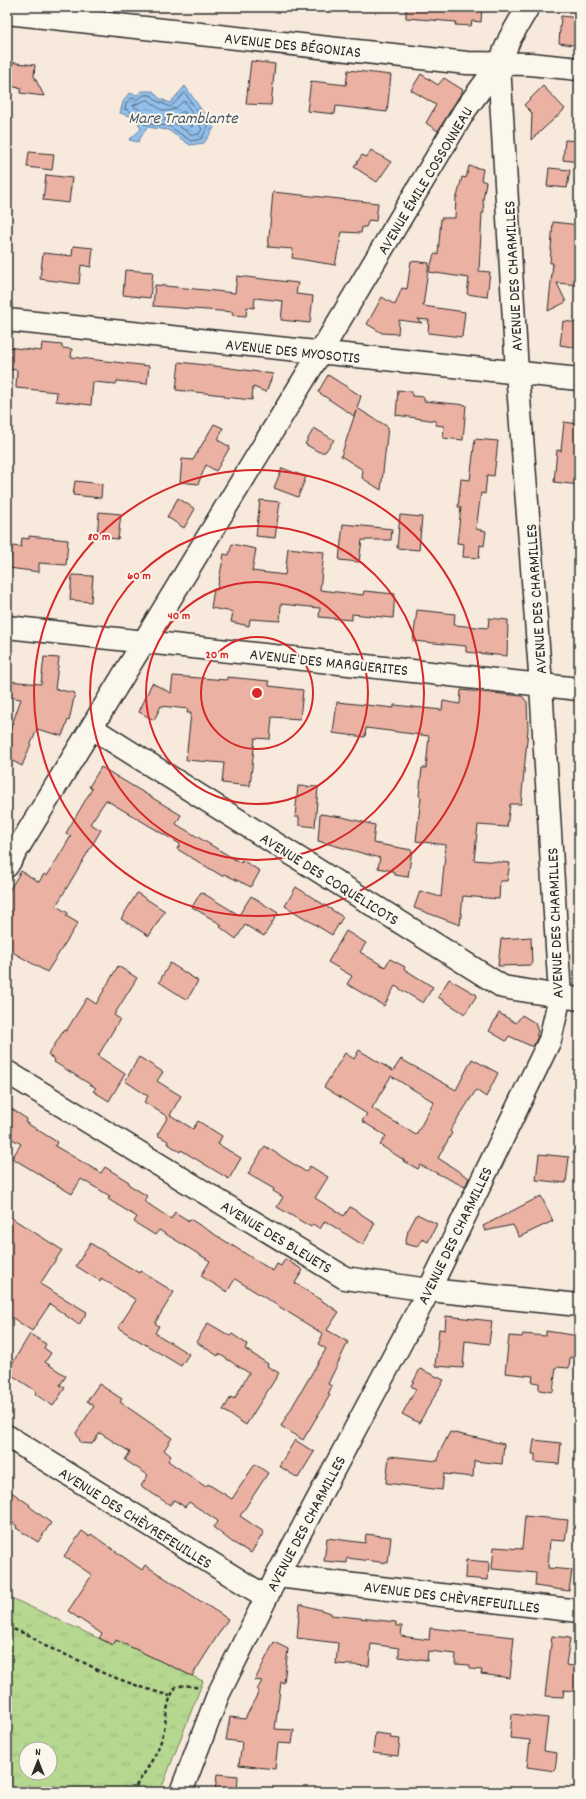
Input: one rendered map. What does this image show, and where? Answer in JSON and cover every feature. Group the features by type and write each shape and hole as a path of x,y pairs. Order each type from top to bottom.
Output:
{"street":[{"name":"AVENUE ÉMILE COSSONNEAU","path":"7,866 320,353 465,110 499,64 510,38 528,7"},
{"name":"AVENUE DES BÉGONIAS","path":"7,13 467,63 530,64 579,70"},
{"name":"AVENUE DES CHARMILLES","path":"181,1792 218,1695 266,1597 429,1290 550,1040 569,997 541,684 517,372 499,64"},
{"name":"AVENUE DES MYOSOTIS","path":"7,320 579,379"},
{"name":"AVENUE DES MARGUERITES","path":"7,628 144,641 579,689"},
{"name":"AVENUE DES COQUELICOTS","path":"92,728 503,987 569,997"},
{"name":"AVENUE DES BLEUETS","path":"7,1072 345,1278 429,1290 579,1305"},
{"name":"AVENUE DES CHÈVREFEUILLES","path":"7,1436 266,1597"},
{"name":"AVENUE DES CHÈVREFEUILLES","path":"277,1576 579,1611"}],"path":[{"path":"7,1627 29,1634 43,1645 88,1664 105,1674 141,1688 170,1696"},
{"path":"132,1792 148,1767 162,1739 170,1696 176,1688 185,1685 218,1695"}],"green space":[{"path":"7,1596 113,1645 116,1640 203,1681 160,1792 7,1792"}],"water":[{"name":"Mare Tramblante","path":"185,86 214,128 204,143 190,145 168,130 147,127 138,142 129,140 141,129 136,118 120,113 123,102 129,93 137,95 142,91 153,91 159,98 170,103"}],"building":[{"path":"406,7 482,7 481,22 472,21 471,26 455,25 456,22 406,18"},
{"path":"561,16 579,18 579,46 559,43"},
{"path":"251,61 275,64 271,105 246,104"},
{"path":"7,62 35,65 34,76 44,96 20,93 21,88 7,86"},
{"path":"348,70 391,75 387,112 336,106 335,114 307,111 311,81 346,85"},
{"path":"421,74 438,85 444,78 463,90 438,131 426,123 436,105 411,90"},
{"path":"543,86 565,109 531,140 532,113 524,105"},
{"path":"565,140 579,141 579,162 563,160"},
{"path":"371,150 391,162 377,182 354,167 362,155 367,157"},
{"path":"29,152 54,154 52,170 27,167"},
{"path":"469,166 483,169 481,180 486,182 483,200 484,213 482,213 479,271 490,272 487,297 467,294 469,278 429,272 434,254 438,255 441,218 455,218 456,197 462,177 466,178"},
{"path":"549,168 570,170 567,188 547,186"},
{"path":"46,175 72,178 69,203 43,200"},
{"path":"273,192 378,203 376,221 369,220 366,227 362,227 361,233 342,232 335,265 292,258 293,249 268,247"},
{"path":"553,222 579,225 579,285 557,283 566,302 548,311 553,263 550,263"},
{"path":"73,246 93,248 91,267 81,265 79,284 40,279 43,253 72,256"},
{"path":"411,261 429,263 423,306 465,312 462,337 428,333 429,320 417,319 422,323 399,320 398,334 382,333 367,324 382,297 395,305 402,288 407,289"},
{"path":"125,270 153,272 150,298 123,295"},
{"path":"237,276 298,283 296,294 313,296 310,323 281,320 283,301 255,298 254,308 247,307 246,316 232,315 233,312 153,306 155,285 235,293"},
{"path":"563,321 579,323 579,348 560,345"},
{"path":"42,343 62,345 62,348 72,349 71,357 149,366 147,384 117,381 116,384 93,382 91,405 56,401 57,392 16,388 17,370 7,369 7,347 41,351"},
{"path":"179,362 273,374 266,392 253,387 252,400 224,397 224,395 176,390"},
{"path":"328,375 361,396 357,408 388,427 381,490 362,478 363,470 341,456 356,411 354,416 318,392"},
{"path":"398,390 412,392 412,396 424,397 424,401 466,405 463,440 443,438 444,426 436,425 436,421 396,415"},
{"path":"564,422 579,424 579,485 554,482 557,450 561,451"},
{"path":"214,424 223,428 218,440 230,447 216,471 206,465 198,484 180,482 182,459 193,460"},
{"path":"314,428 334,440 325,452 319,452 305,444"},
{"path":"475,439 498,441 494,476 487,475 485,494 481,493 476,529 486,531 484,546 480,545 479,558 463,557 464,544 457,543 461,507 458,507 461,479 470,480"},
{"path":"282,468 306,477 298,497 274,488"},
{"path":"75,481 102,484 101,498 73,495"},
{"path":"178,498 195,509 184,528 167,517"},
{"path":"260,500 280,502 275,538 256,536"},
{"path":"99,512 121,514 118,539 97,537"},
{"path":"400,515 422,517 419,550 397,548"},
{"path":"343,524 392,529 391,540 362,540 359,562 339,560"},
{"path":"29,536 68,540 66,565 39,563 39,572 9,568 12,546 21,547 22,538 29,539"},
{"path":"232,544 256,549 252,571 285,575 288,548 324,552 320,590 363,595 364,591 395,594 393,618 352,614 352,620 319,617 320,608 281,604 280,621 250,619 249,626 231,622 233,612 211,608 214,589 217,590 224,554 229,555"},
{"path":"72,575 93,576 91,602 70,600"},
{"path":"417,610 455,614 454,625 488,628 489,618 508,620 507,656 466,652 466,646 413,641"},
{"path":"44,657 59,658 55,689 75,693 69,721 68,720 62,736 37,729 22,766 7,758 7,739 21,699 7,697 7,681 41,684"},
{"path":"173,676 227,680 227,677 269,681 269,686 303,690 300,719 272,717 270,739 255,738 250,786 222,783 224,763 186,760 191,713 187,713 188,709 161,706 154,720 139,712 152,683 171,693"},
{"path":"461,690 522,696 527,702 528,729 521,804 510,804 507,827 478,825 474,860 510,863 507,881 500,881 499,899 463,896 460,925 414,908 420,891 441,897 446,845 416,841 421,797 419,796 422,768 426,768 429,736 366,728 365,737 333,733 337,702 394,708 394,705 442,710 443,701 460,704"},
{"path":"101,767 181,815 176,824 241,863 242,860 260,871 251,887 224,874 222,876 177,849 180,844 106,800 90,824 101,830 56,906 68,913 66,916 78,923 47,972 7,949 7,894 21,871 39,882 44,874 47,876 71,836 66,833 92,789 89,787"},
{"path":"298,786 318,787 315,827 299,825 299,817 295,817"},
{"path":"320,814 342,817 375,825 373,843 412,850 408,877 395,875 393,871 378,868 380,858 318,841"},
{"path":"296,887 343,917 332,935 285,906"},
{"path":"201,892 239,915 251,896 278,913 264,936 245,925 236,939 220,927 222,925 192,907"},
{"path":"137,893 165,911 149,936 121,919"},
{"path":"346,931 366,943 360,952 385,967 390,959 405,967 404,969 433,987 423,1003 395,986 384,1006 347,984 352,976 328,962"},
{"path":"531,937 532,965 498,966 501,939"},
{"path":"170,963 198,981 187,1000 159,982"},
{"path":"118,966 137,978 114,1015 120,1019 98,1056 125,1074 109,1101 93,1091 96,1088 54,1062 55,1060 48,1055 64,1030 66,1031 87,998 96,1004"},
{"path":"449,979 477,995 465,1014 438,997"},
{"path":"499,1013 516,1023 522,1015 535,1023 538,1032 536,1035 538,1036 533,1047 509,1036 506,1041 489,1031"},
{"path":"359,1050 393,1071 401,1059 456,1090 472,1059 498,1073 486,1097 476,1090 450,1131 452,1133 438,1158 469,1178 465,1187 420,1165 418,1169 403,1161 404,1160 380,1145 386,1136 362,1121 367,1114 324,1087 345,1053 354,1059","holes":["391,1076 434,1102 416,1135 372,1108"]},
{"path":"139,1057 163,1072 157,1081 181,1096 170,1115 193,1129 198,1121 222,1136 218,1144 241,1158 229,1179 181,1150 180,1152 167,1143 168,1141 157,1135 168,1117 144,1102 148,1096 125,1081"},
{"path":"7,1106 27,1119 25,1122 57,1142 55,1146 101,1173 105,1167 129,1182 128,1184 147,1196 144,1201 171,1219 175,1212 189,1221 190,1219 273,1271 277,1264 281,1266 285,1259 303,1270 295,1283 339,1312 327,1330 348,1342 328,1384 332,1386 328,1394 330,1395 303,1440 281,1426 326,1349 318,1344 323,1334 235,1279 227,1292 201,1276 210,1261 159,1230 155,1235 134,1222 137,1217 108,1199 110,1196 81,1179 72,1194 12,1158 21,1144 7,1136"},
{"path":"265,1146 306,1172 310,1166 328,1177 315,1198 344,1216 350,1207 375,1223 363,1245 325,1221 320,1229 313,1224 311,1227 277,1207 283,1197 273,1191 274,1189 248,1174"},
{"path":"539,1154 569,1157 566,1183 536,1180"},
{"path":"541,1196 553,1221 519,1237 513,1225 485,1231 483,1226"},
{"path":"417,1214 437,1224 428,1242 422,1239 418,1247 405,1244 408,1231"},
{"path":"7,1215 62,1250 40,1284 87,1312 79,1325 50,1304 32,1331 7,1314"},
{"path":"90,1243 139,1273 140,1271 174,1292 155,1323 159,1326 155,1333 189,1354 181,1366 118,1328 136,1300 101,1278 100,1281 76,1266"},
{"path":"446,1316 492,1321 489,1344 465,1341 463,1368 435,1366 439,1329 445,1330"},
{"path":"208,1323 230,1336 232,1334 247,1344 245,1349 268,1364 267,1366 279,1373 246,1425 223,1410 231,1397 234,1399 249,1373 219,1354 218,1356 196,1342"},
{"path":"546,1331 579,1336 579,1358 570,1357 569,1368 556,1367 553,1392 539,1390 539,1383 532,1382 533,1376 505,1373 509,1336 522,1337 523,1334 546,1336"},
{"path":"30,1334 46,1344 44,1348 51,1353 45,1362 66,1376 60,1385 65,1388 53,1406 35,1394 36,1391 7,1372"},
{"path":"420,1369 444,1380 419,1423 402,1414 416,1389 411,1386"},
{"path":"99,1384 122,1399 120,1402 172,1438 164,1450 171,1456 168,1461 206,1487 208,1484 232,1499 255,1464 268,1473 240,1516 264,1532 251,1553 232,1542 213,1527 218,1521 189,1502 185,1507 174,1500 170,1505 141,1486 148,1475 125,1460 130,1452 100,1433 92,1444 81,1443 76,1433 94,1406 87,1401"},
{"path":"450,1432 504,1444 502,1464 474,1461 473,1477 444,1474 442,1490 386,1483 389,1456 438,1461 439,1453"},
{"path":"295,1440 314,1452 298,1478 279,1466"},
{"path":"534,1440 561,1443 559,1464 535,1462 535,1454 532,1454"},
{"path":"7,1489 30,1505 29,1506 51,1523 38,1542 16,1528 17,1526 7,1519"},
{"path":"525,1516 568,1520 565,1541 550,1540 548,1568 572,1570 569,1591 535,1586 536,1573 492,1569 494,1547 522,1549"},
{"path":"82,1531 89,1536 91,1534 142,1570 145,1565 228,1619 192,1676 116,1640 113,1645 99,1638 102,1634 68,1611 92,1575 64,1556"},
{"path":"366,1534 391,1537 388,1563 347,1558 347,1563 324,1561 327,1538 365,1543"},
{"path":"466,1560 489,1562 488,1580 465,1578"},
{"path":"300,1604 331,1613 331,1615 396,1622 396,1626 402,1626 401,1636 429,1640 430,1628 514,1637 510,1678 481,1674 482,1670 470,1669 470,1665 455,1664 456,1654 428,1651 427,1661 399,1657 399,1648 371,1644 369,1666 336,1664 338,1643 297,1638"},
{"path":"552,1636 570,1638 566,1665 579,1667 579,1692 564,1690 563,1697 545,1696"},
{"path":"274,1642 288,1649 284,1683 281,1682 275,1729 294,1730 292,1744 278,1743 275,1769 239,1765 242,1742 226,1740 230,1717 245,1719 259,1691 257,1690 262,1681 255,1680"},
{"path":"512,1714 548,1718 544,1751 557,1753 555,1771 527,1767 530,1740 510,1738"},
{"path":"375,1733 391,1735 390,1738 400,1739 398,1756 373,1753"},
{"path":"217,1774 238,1776 237,1792 215,1792"}]}
